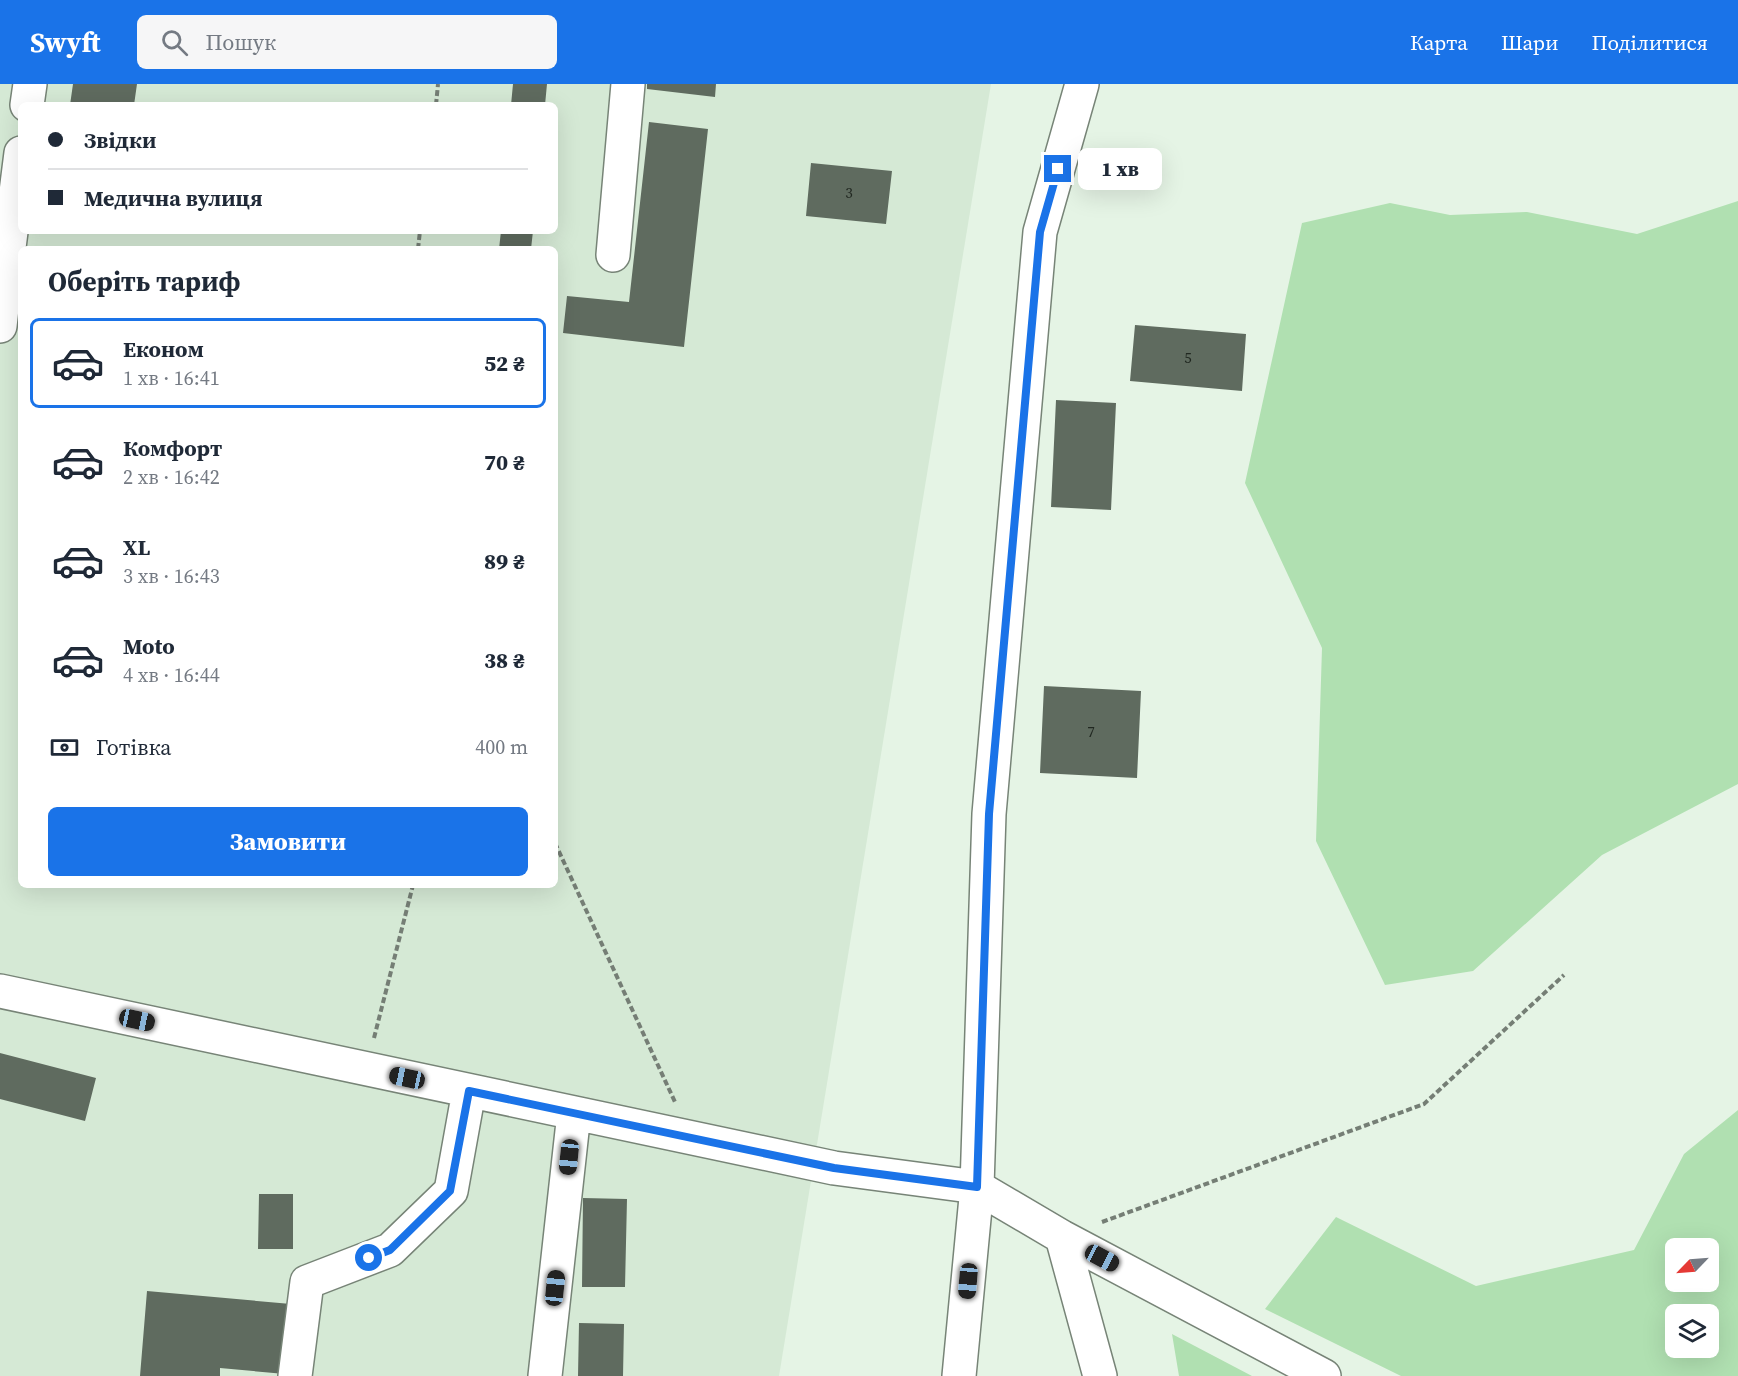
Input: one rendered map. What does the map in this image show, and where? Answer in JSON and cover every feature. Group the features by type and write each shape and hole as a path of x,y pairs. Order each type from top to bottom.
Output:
{"street":[{"path":"27,102 30,84"},
{"path":"613,255 628,84"},
{"path":"959,1376 977,1187 989,814 1040,232 1082,84"},
{"path":"0,326 3,263 18,171"},
{"path":"0,991 834,1168 977,1187 1062,1237 1324,1376"},
{"path":"295,1376 307,1282 390,1250 450,1191 469,1091"},
{"path":"545,1376 573,1113"},
{"path":"1062,1237 1100,1376"}],"path":[{"path":"435,102 438,84"},
{"path":"558,849 692,1138"},
{"path":"366,1069 412,888"},
{"path":"1062,1237 1424,1104 1564,975"}],"shaded area":[{"path":"0,84 991,84 779,1376 0,1376"}],"green space":[{"path":"1738,201 1738,784 1602,855 1473,971 1385,985 1316,841 1322,648 1245,483 1302,223 1390,203 1450,215 1527,212 1637,234"},
{"path":"1738,1110 1738,1376 1401,1376 1265,1309 1336,1217 1476,1286 1634,1250 1684,1154"},
{"path":"1172,1334 1252,1376 1179,1376"}],"building":[{"path":"73,84 137,84 134,102 70,102"},
{"path":"513,84 547,84 545,102 511,102"},
{"path":"647,84 716,84 715,97 647,89"},
{"path":"649,122 708,129 684,347 563,333 567,296 629,302"},
{"path":"811,163 892,171 886,224 806,216"},
{"path":"501,234 533,234 531,246 499,246"},
{"path":"1135,325 1246,334 1242,391 1130,381"},
{"path":"1056,400 1116,403 1111,510 1051,507"},
{"path":"1044,686 1141,691 1137,778 1040,773"},
{"path":"0,1053 96,1078 85,1121 0,1099"},
{"path":"259,1194 293,1194 293,1249 258,1249"},
{"path":"583,1198 627,1199 625,1287 582,1287"},
{"path":"147,1291 291,1304 285,1374 220,1368 220,1376 140,1376"},
{"path":"579,1323 624,1324 623,1376 578,1376"}],"route":[{"path":"369,1258 390,1250 450,1191 469,1091 834,1168 977,1187 989,814 1040,232 1058,169"}]}
